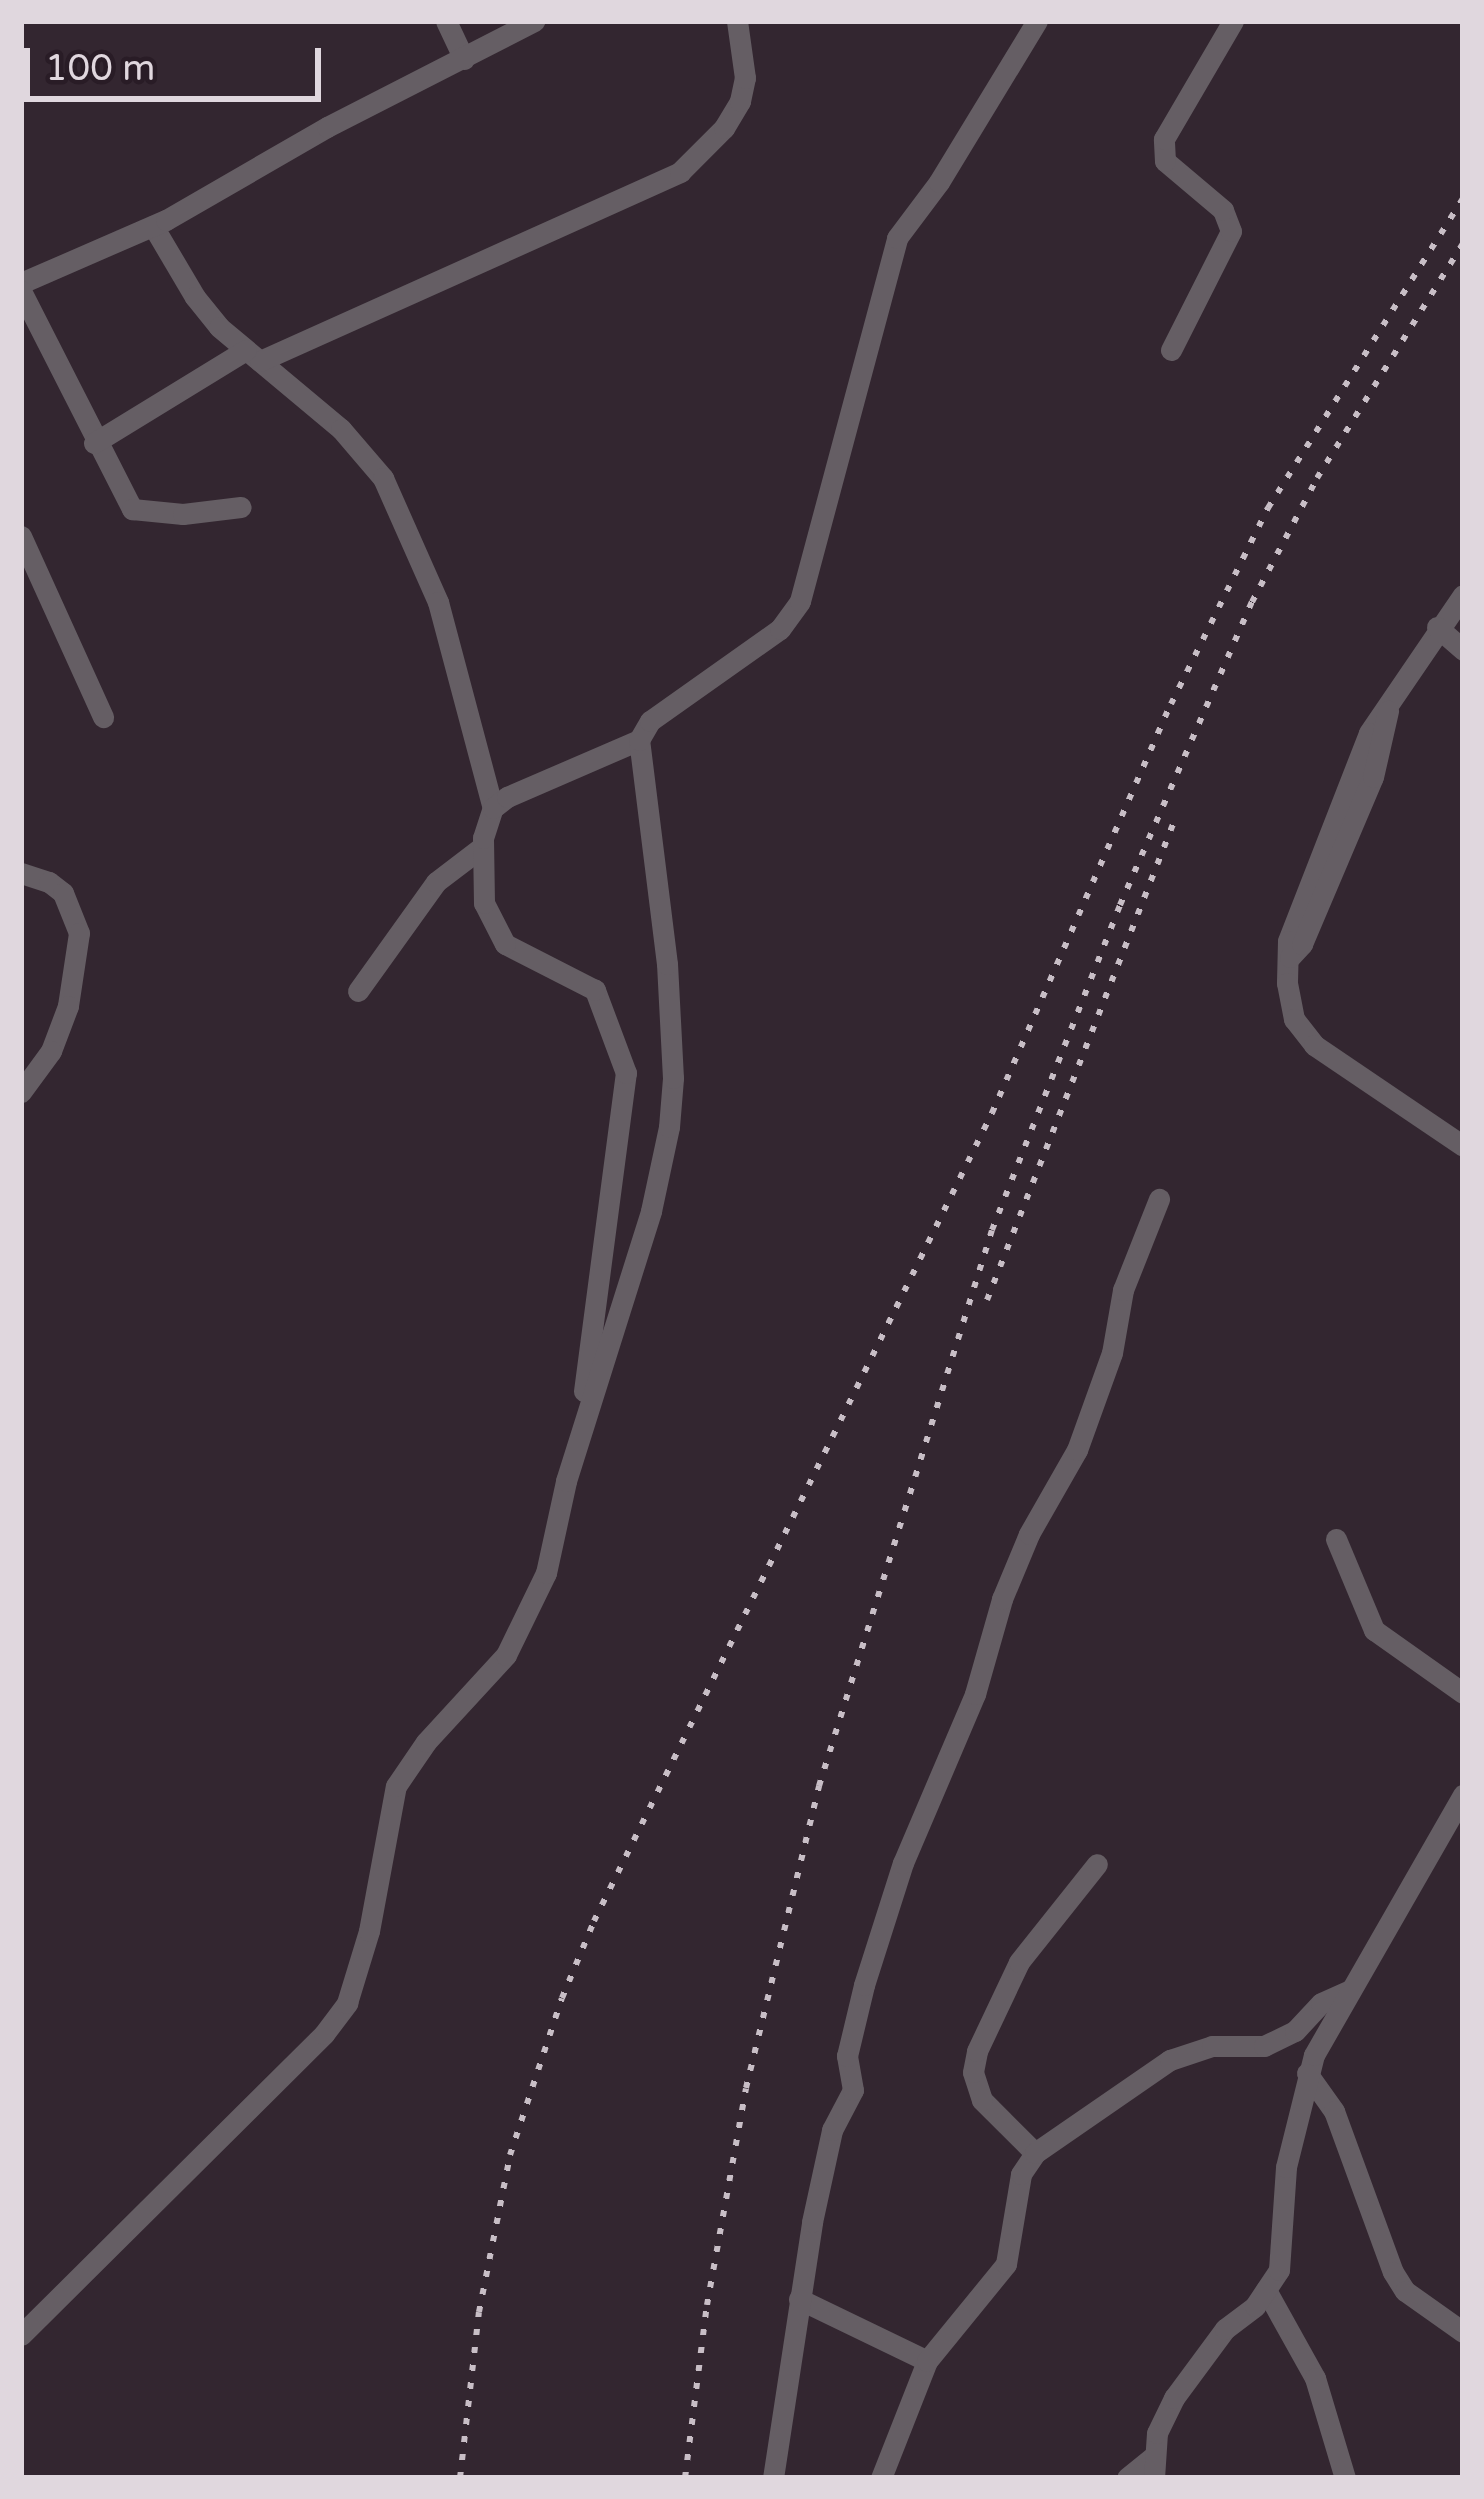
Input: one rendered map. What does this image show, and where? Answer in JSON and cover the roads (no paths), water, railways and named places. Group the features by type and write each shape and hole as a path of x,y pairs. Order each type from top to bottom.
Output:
{"street":[{"path":"446,21 464,59"},
{"path":"241,507 183,514 132,509 94,443 21,287 153,226 327,127 534,21"},
{"path":"94,443 253,356 680,172 724,128 740,101 745,78 737,21"},
{"path":"21,2335 324,2034 347,2003 362,1963 396,1786 426,1742 484,1683 515,1637 546,1573 577,1446 651,1211 669,1126 673,1078 667,964 639,740 650,721 780,628 800,602 896,238 939,182 1037,21"},
{"path":"1171,350 1231,231 1223,211 1165,161 1164,139 1170,120 1233,21"},
{"path":"153,226 195,297 253,356 365,453 399,507 458,666 493,808 482,847 484,903 505,944 595,990 626,1073 577,1446"},
{"path":"21,536 103,717"},
{"path":"1463,595 1437,627 1388,710 1372,777 1302,944 1290,958 1288,1000 1301,1031 1344,1069 1463,1146"},
{"path":"1437,627 1463,650"},
{"path":"493,808 538,780 639,740"},
{"path":"358,991 436,882 482,847"},
{"path":"21,873 49,882 62,893 79,933 68,1006 51,1051 21,1092"},
{"path":"772,2478 799,2299 832,2130 853,2090 848,2070 850,2032 902,1864 975,1694 1011,1577 1077,1450 1112,1353 1123,1290 1159,1199"},
{"path":"1336,1539 1374,1630 1463,1693"},
{"path":"1127,2478 1154,2468 1174,2398 1225,2329 1266,2290 1284,2250 1282,2199 1307,2073 1348,1991 1463,1795"},
{"path":"1035,2153 982,2100 974,2072 977,2051 1019,1962 1097,1864"},
{"path":"881,2478 927,2361 1006,2264 1021,2174 1035,2153 1170,2060 1212,2046 1264,2046 1295,2031 1321,2003 1348,1991"},
{"path":"1307,2073 1334,2111 1394,2272 1421,2305 1463,2332"},
{"path":"1266,2290 1315,2378 1345,2478"},
{"path":"799,2299 927,2361"}],"railway":[{"path":"460,2478 479,2312 510,2155 562,1998 594,1921 992,1113 1171,704 1268,508 1463,198"},
{"path":"685,2478 707,2305 746,2088 819,1786 992,1230 1120,905 1252,602 1317,478 1463,243"},
{"path":"987,1300 1175,819"}]}
